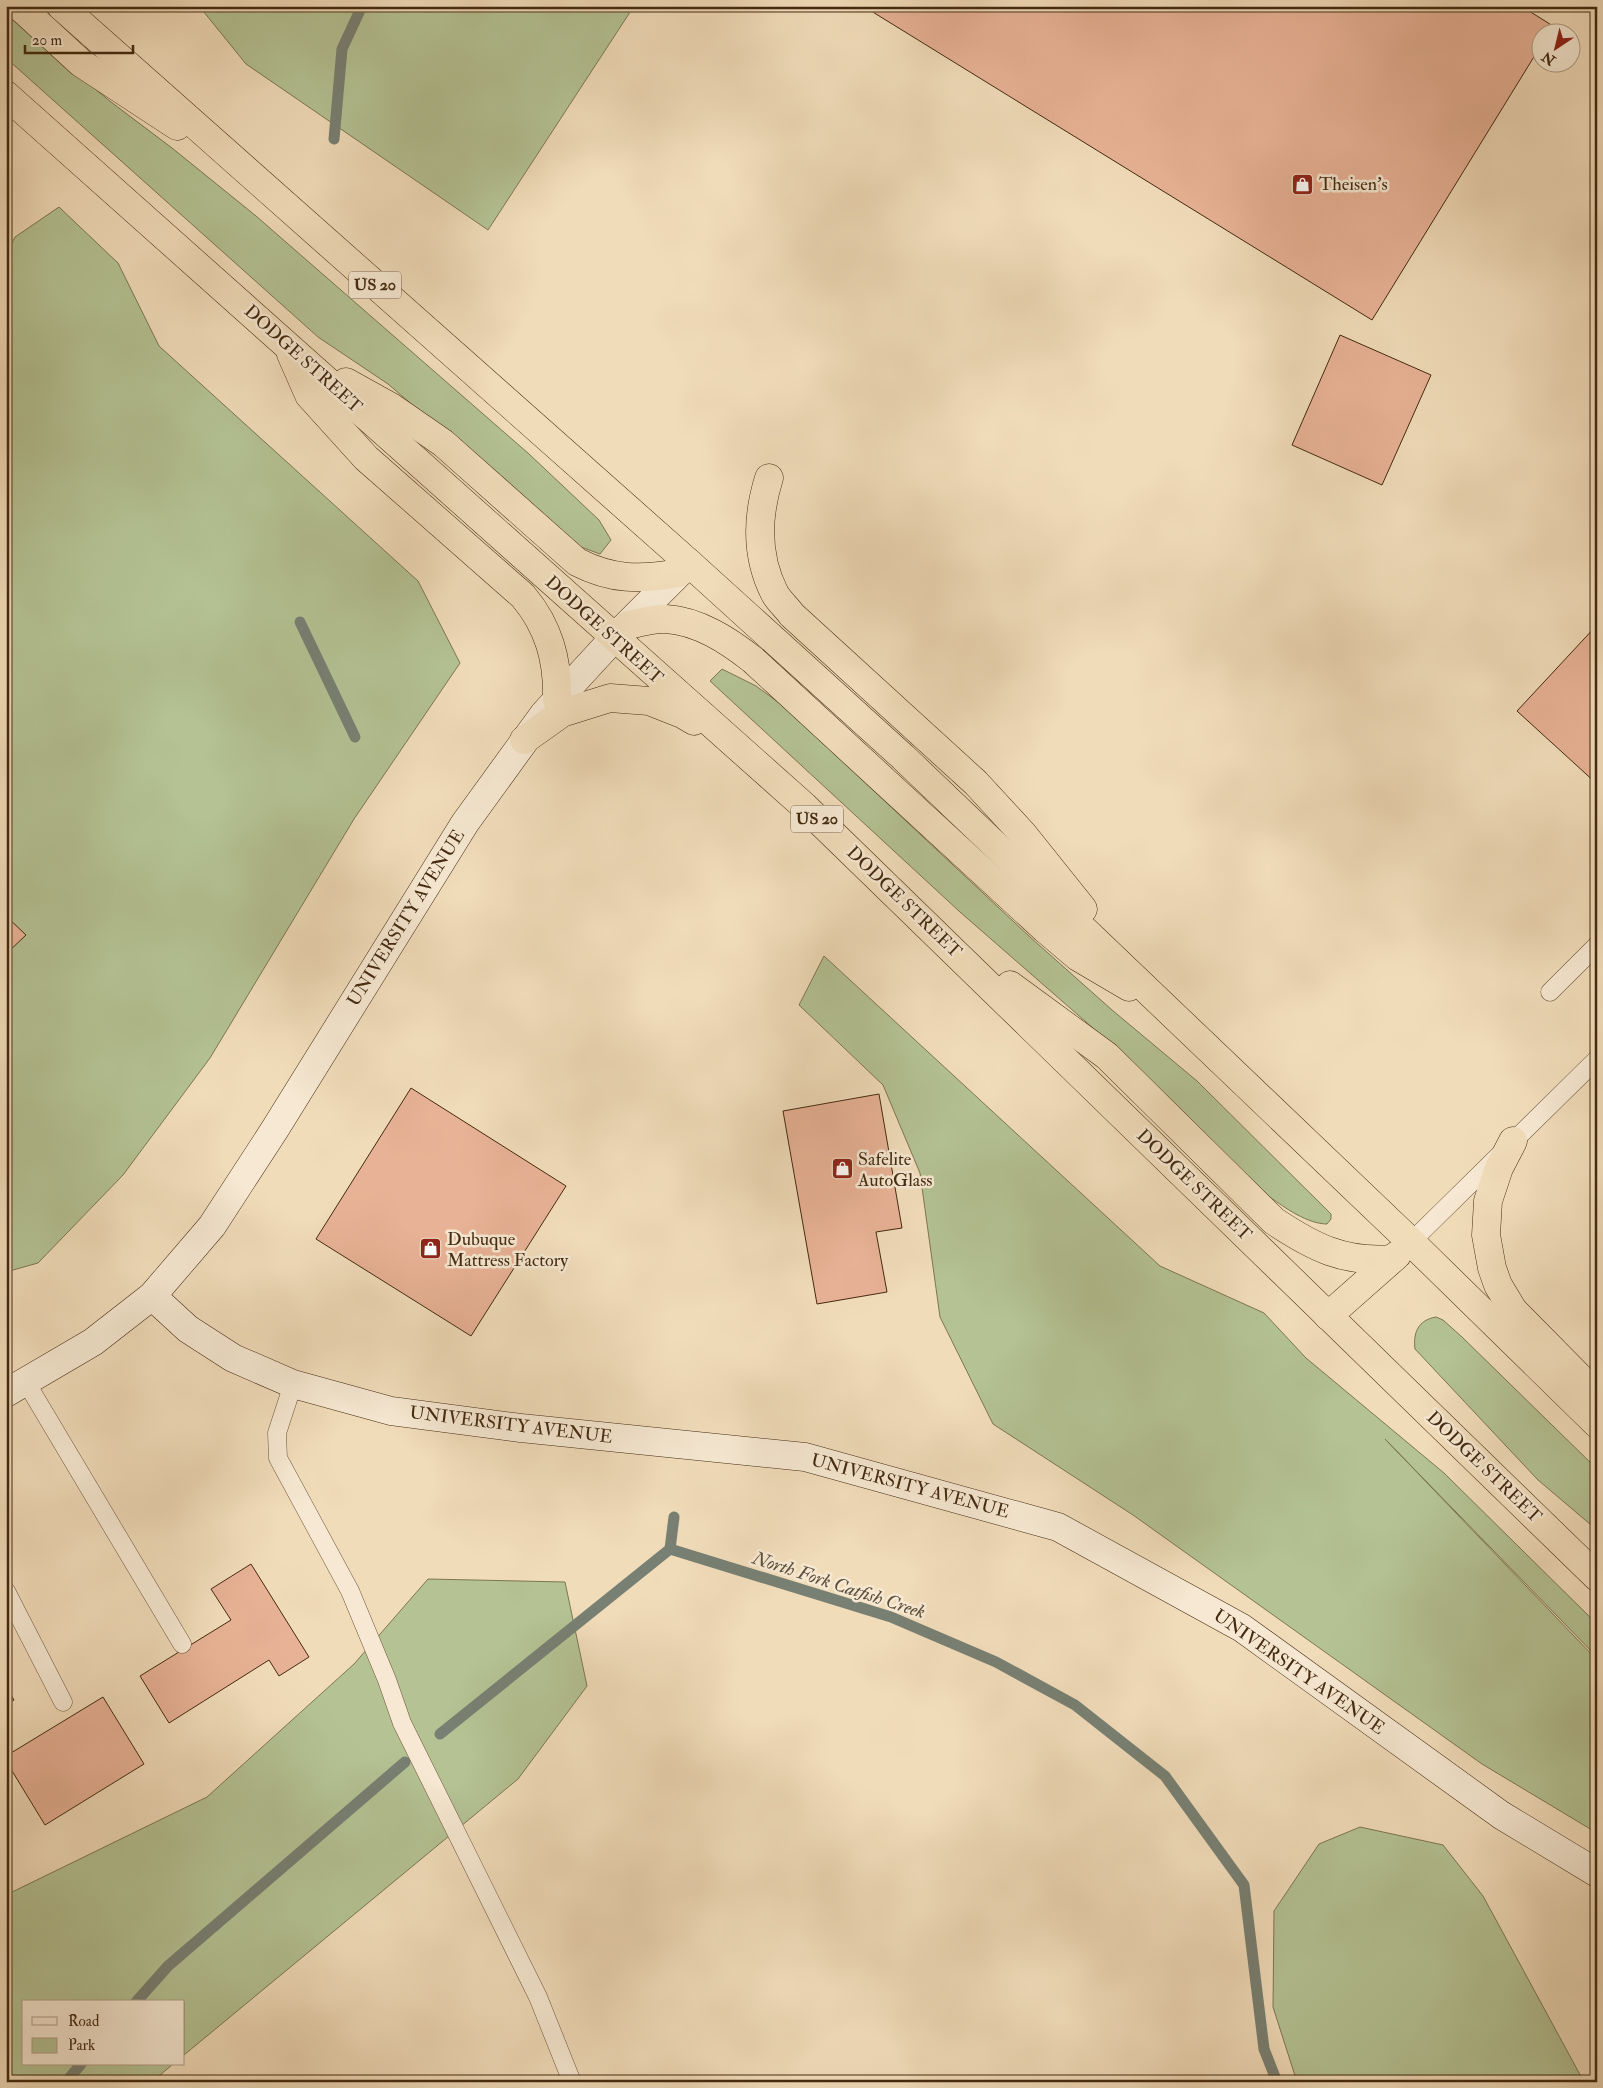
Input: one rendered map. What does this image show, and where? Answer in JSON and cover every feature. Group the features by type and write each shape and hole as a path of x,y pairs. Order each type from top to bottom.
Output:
{"highway":[{"path":"19,6 81,63 158,116 230,156"},
{"name":"US 20","path":"61,6 230,156 684,568 903,757 1169,1011 1402,1251 1597,1424"},
{"name":"DODGE STREET","path":"6,95 288,345 621,632 737,747 804,806 1592,1570"},
{"path":"288,345 391,407 443,443 577,562 595,571 635,578 684,568"},
{"path":"288,345 309,395 366,458 524,596 533,608 553,651 557,669 557,700"},
{"path":"769,478 763,497 760,534 761,551 768,578 776,595 792,615 976,783 1023,834 1074,897 1128,971"},
{"path":"621,632 666,619 700,627 731,642 753,660 986,876 1078,957 1169,1011"},
{"path":"524,740 562,713 588,704 617,698 650,701 682,714 737,747"},
{"path":"926,924 1107,1056 1274,1221 1305,1242 1342,1256 1362,1260 1402,1251"},
{"path":"1513,1142 1499,1168 1488,1201 1486,1235 1492,1268 1498,1285 1514,1310 1597,1395"},
{"path":"1328,1316 1402,1251"}],"street":[{"name":"UNIVERSITY AVENUE","path":"16,1387 93,1342 152,1296 212,1226 275,1129 465,822 524,740 557,700 684,568"},
{"name":"UNIVERSITY AVENUE","path":"152,1296 188,1328 233,1358 294,1384 391,1411 521,1428 805,1457 1058,1527 1242,1628 1501,1815 1597,1873"}],"lane":[{"path":"1550,992 1597,945"},
{"path":"1402,1251 1597,1059"},
{"path":"294,1384 277,1433 278,1458 350,1591 388,1680 402,1723 538,1997 572,2082"},
{"path":"16,1387 182,1644"},
{"path":"6,1591 64,1702"}],"green space":[{"path":"199,6 634,6 488,230 246,64"},
{"path":"6,11 56,57 256,216 529,454 599,520 611,540 600,554 581,547 568,538 388,384 318,337 6,58"},
{"path":"59,207 118,263 159,346 418,581 460,663 354,819 210,1058 123,1175 38,1263 6,1272 6,255 15,237"},
{"path":"722,669 756,686 782,705 1030,937 1112,1010 1197,1081 1331,1214 1331,1219 1327,1224 1305,1218 1270,1197 1109,1042 960,912 710,681"},
{"path":"824,956 1160,1266 1264,1313 1306,1358 1444,1473 1597,1624 1597,1657 1385,1439 1597,1660 1597,1833 1482,1764 1133,1515 993,1424 940,1317 920,1173 883,1085 799,1005"},
{"path":"1436,1317 1443,1320 1462,1337 1597,1469 1597,1530 1538,1480 1415,1349 1415,1338 1418,1328 1425,1321"},
{"path":"428,1579 565,1582 587,1686 518,1779 185,2054 185,2000 22,2000 22,2066 171,2066 152,2082 6,2082 6,1895 207,1797 354,1664"},
{"path":"1360,1827 1443,1845 1483,1896 1584,2082 1297,2082 1273,2007 1274,1911 1319,1844"}],"building":[{"name":"Theisen's","path":"863,6 1521,6 1547,22 1530,22 1530,63 1372,320"},
{"path":"1340,335 1431,375 1382,485 1292,445"},
{"path":"1597,625 1597,784 1517,711"},
{"path":"6,916 26,935 6,954"},
{"path":"411,1088 566,1186 471,1336 316,1239"},
{"name":"Safelite AutoGlass","path":"879,1094 902,1228 876,1232 887,1292 817,1304 783,1111"},
{"path":"251,1564 309,1657 279,1676 269,1660 169,1723 140,1676 231,1620 211,1589"},
{"path":"6,1686 14,1700 6,1704"},
{"path":"103,1697 144,1764 45,1825 6,1761 6,1756"},
{"path":"6,1761 12,1771 6,1775"}],"waterway":[{"name":"North Fork Catfish Creek","path":"334,139 342,49 362,6"},
{"name":"North Fork Catfish Creek","path":"300,622 355,737"},
{"name":"North Fork Catfish Creek","path":"670,1549 674,1517"},
{"name":"North Fork Catfish Creek","path":"670,1549 891,1617 996,1662 1075,1705 1165,1776 1244,1885 1264,2049 1277,2082"},
{"path":"440,1734 670,1549"},
{"path":"138,2000 168,1966 405,1762"},
{"path":"66,2082 79,2066"}],"place":[{"name":"Theisen's","path":"1303,184"},
{"name":"Safelite AutoGlass","path":"842,1169"},
{"name":"Dubuque Mattress Factory","path":"431,1249"}]}
